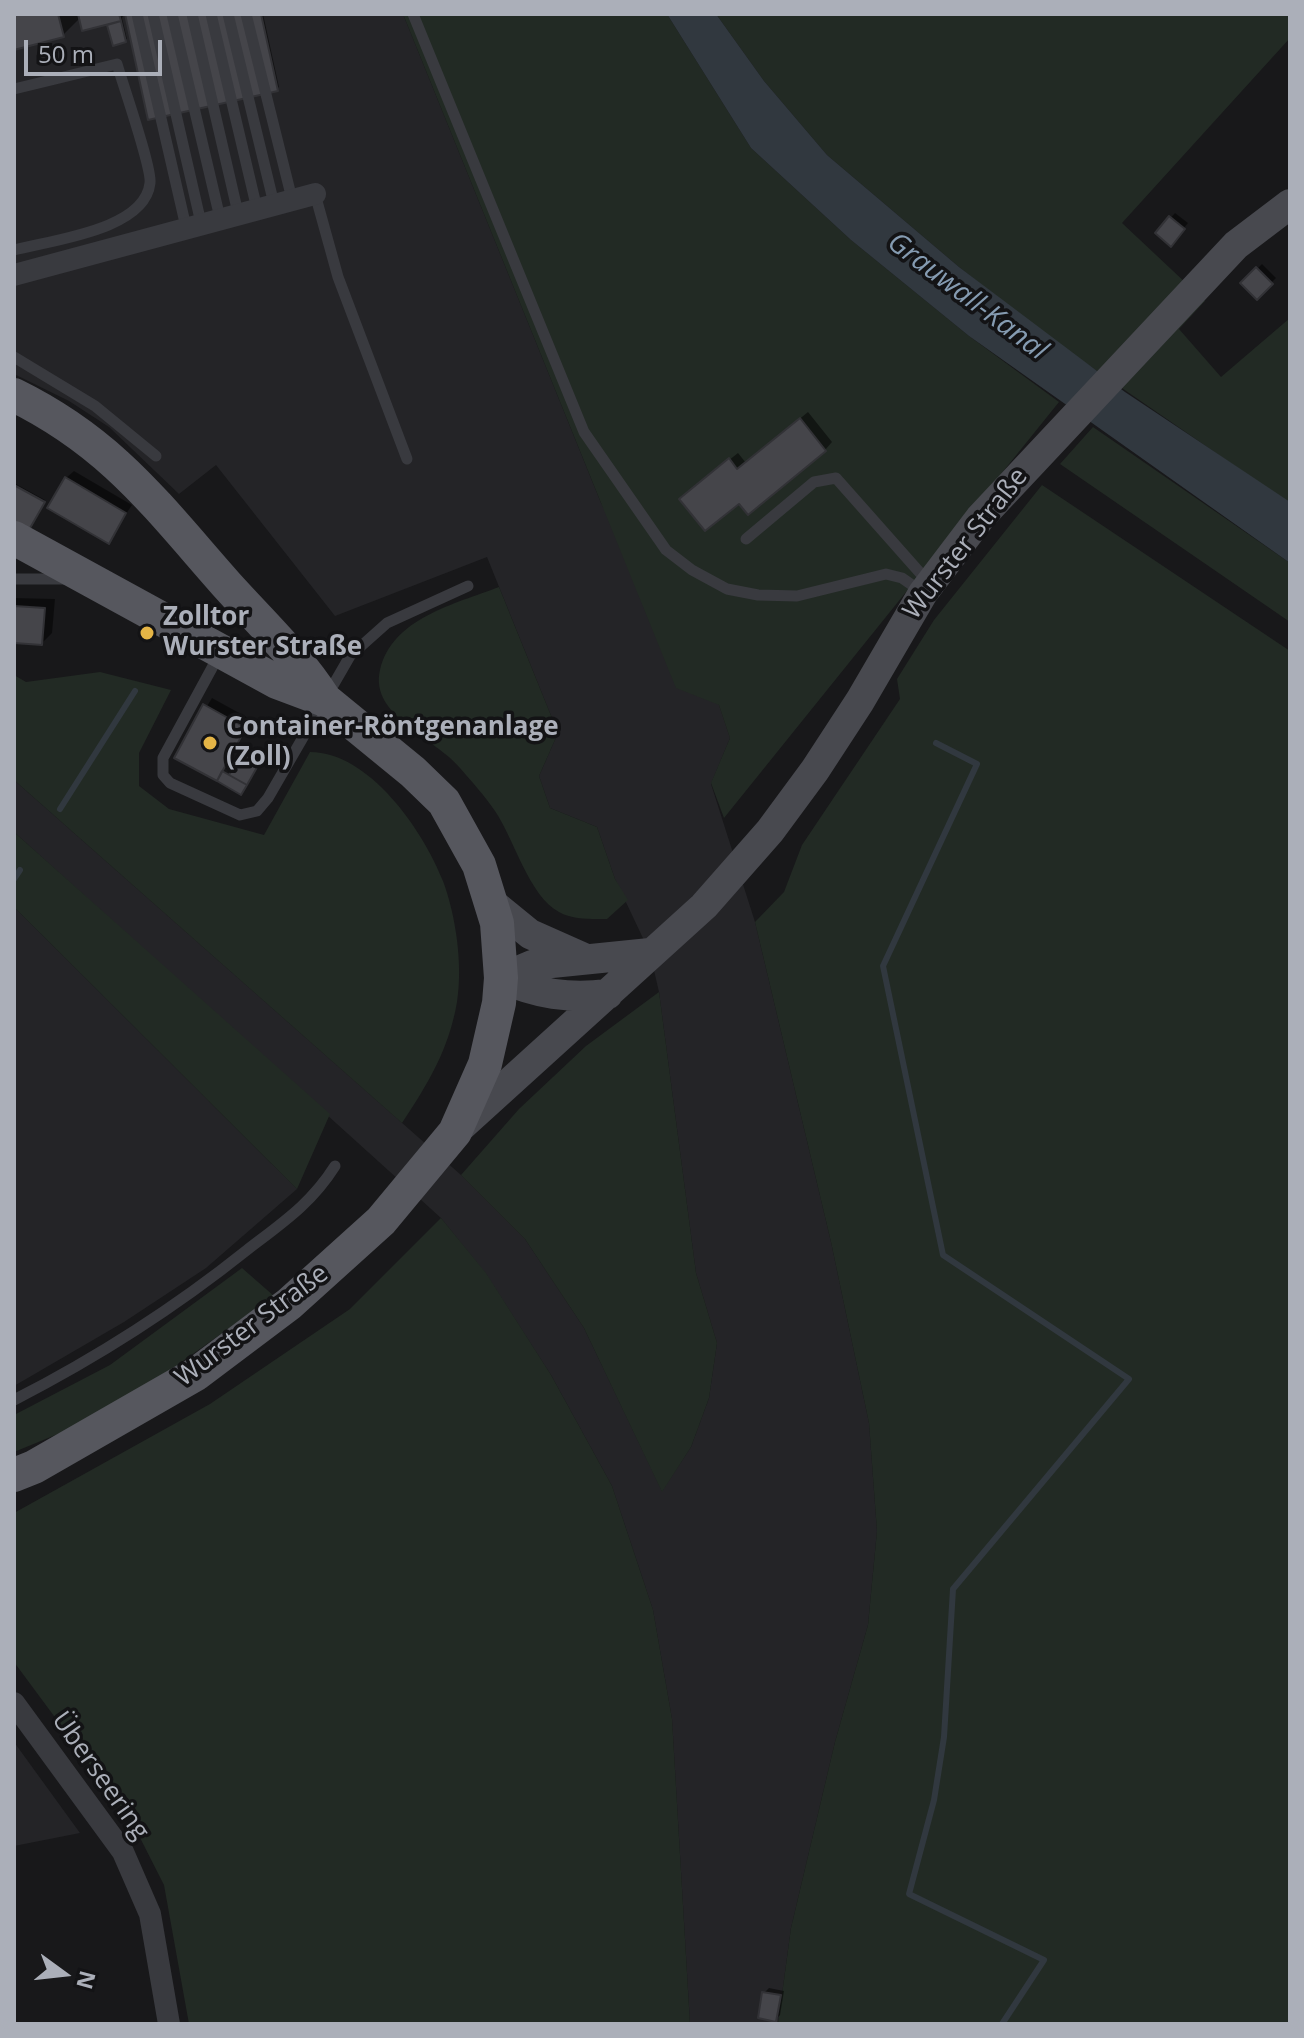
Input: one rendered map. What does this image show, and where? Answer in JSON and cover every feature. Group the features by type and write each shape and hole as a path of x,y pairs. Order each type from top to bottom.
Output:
{"main road":[{"name":"Wurster Straße","path":"14,1475 196,1374 289,1304 381,1221 455,1132 704,906 770,831 860,701 927,588 980,518 1236,245 1290,204"},
{"path":"14,395 94,442 126,470 227,585 301,662 325,700"},
{"path":"14,538 222,649 277,682 325,700"},
{"name":"Wurster Straße","path":"325,700 413,772 444,802 469,843 492,903 500,945 499,1003 485,1064 455,1132"},
{"path":"492,903 530,934 586,959"},
{"path":"501,978 532,965 650,953"},
{"path":"501,978 529,990 553,995 608,994"}],"street":[{"path":"14,275 315,194"},
{"name":"Überseering","path":"14,1703 123,1852 150,1914 169,2024"}],"lane":[{"path":"137,14 238,213"},
{"path":"153,14 238,213"},
{"path":"172,14 238,213"},
{"path":"192,14 238,213"},
{"path":"211,14 238,213"},
{"path":"228,14 238,213"},
{"path":"238,213 246,14"},
{"path":"413,14 584,432 666,550 692,570 727,589 758,595 797,596 886,574 927,588"},
{"path":"14,89 117,64 151,182 141,209 117,223 14,250"},
{"path":"315,194 338,277 407,459"},
{"path":"14,357 95,406 156,456"},
{"path":"746,539 814,482 836,478 927,588"},
{"path":"14,579 92,578"},
{"path":"222,649 163,758 163,775 170,783 240,815 257,811 350,656 387,623 468,586"},
{"path":"14,1400 133,1335 215,1277 316,1196 335,1166"}],"shaded area":[{"path":"14,14 403,14 601,503 719,705 730,738 711,784 755,922 831,1242 869,1423 877,1531 868,1625 835,1742 791,1928 778,2024 690,2024 672,1719 653,1610 612,1486 551,1375 486,1274 441,1218 14,832 14,780 461,1175 525,1239 584,1328 662,1491 691,1447 709,1398 717,1343 696,1273 659,992 650,953 615,879 597,827 550,808 539,776 558,733 487,557 335,616 216,465 179,494 109,427 69,401 14,374"},
{"path":"403,14 667,14 751,148 851,240 969,336 1059,402 724,818 711,783 730,738 719,705 676,688"},
{"path":"716,14 1290,14 1290,38 1122,223 1205,301 1179,329 1221,377 1290,318 1290,504 1058,344 959,267 827,155 764,81"},
{"path":"1093,427 1290,563 1290,622 1060,464"},
{"path":"1042,485 1290,651 1290,2024 778,2024 791,1928 835,1742 868,1625 877,1531 869,1423 831,1242 755,922 784,892 802,845 900,699 897,679 934,620"},
{"path":"499,587 558,733 539,776 550,808 597,827 615,879 628,900 607,919 570,916 548,904 531,880 487,800 450,757 394,714 379,686 380,670 387,652 397,637 411,625 445,607"},
{"path":"100,672 171,690 139,753 139,786 169,809 264,835 310,752 332,755 353,765 373,779 408,818 434,861 448,895 455,925 459,972 457,1002 443,1051 402,1123 14,780 14,675 26,682"},
{"path":"14,832 330,1114 297,1189 14,907"},
{"path":"14,907 297,1189 206,1268 124,1322 14,1386"},
{"path":"659,992 696,1273 717,1343 709,1398 691,1447 662,1492 584,1328 525,1239 461,1175 519,1109 586,1046"},
{"path":"441,1218 486,1273 551,1375 612,1486 653,1610 672,1719 690,2024 189,2024 164,1885 131,1820 14,1662 14,1513 210,1404 350,1309"},
{"path":"242,1268 274,1296 183,1361 174,1373 97,1418 14,1452 14,1415 110,1365"},
{"path":"14,1742 80,1833 14,1846"}],"water":[{"name":"Grauwall-Kanal","path":"667,14 716,14 764,81 827,155 959,267 1125,392 1290,502 1290,563 969,336 851,240 751,148"}],"building":[{"path":"14,14 58,14 64,37 14,50"},
{"path":"78,14 119,14 121,21 82,31"},
{"path":"125,14 261,14 278,91 148,120"},
{"path":"121,21 126,42 113,46 107,25"},
{"path":"1169,216 1185,229 1171,247 1155,233"},
{"path":"1256,267 1273,284 1257,300 1240,283"},
{"path":"800,418 826,451 748,515 739,504 705,531 679,499 729,458 737,469"},
{"path":"65,477 126,513 109,544 47,508"},
{"path":"14,485 45,502 14,556"},
{"path":"14,606 45,608 42,645 14,643"},
{"name":"Container-Röntgenanlage (Zoll)","path":"203,704 246,728 217,781 174,758"},
{"path":"242,752 260,762 247,785 229,775"},
{"path":"222,771 247,785 241,795 217,781"},
{"path":"762,1992 781,1995 776,2022 758,2018"}],"waterway":[{"path":"60,809 135,691"},
{"path":"936,743 977,764 883,966 943,1255 1129,1379 953,1589 944,1737 934,1800 909,1894 1044,1960 1002,2024"},
{"path":"14,879 20,870"}],"place":[{"name":"Zolltor Wurster Straße","path":"147,633"},
{"name":"Container-Röntgenanlage (Zoll)","path":"210,743"}]}
